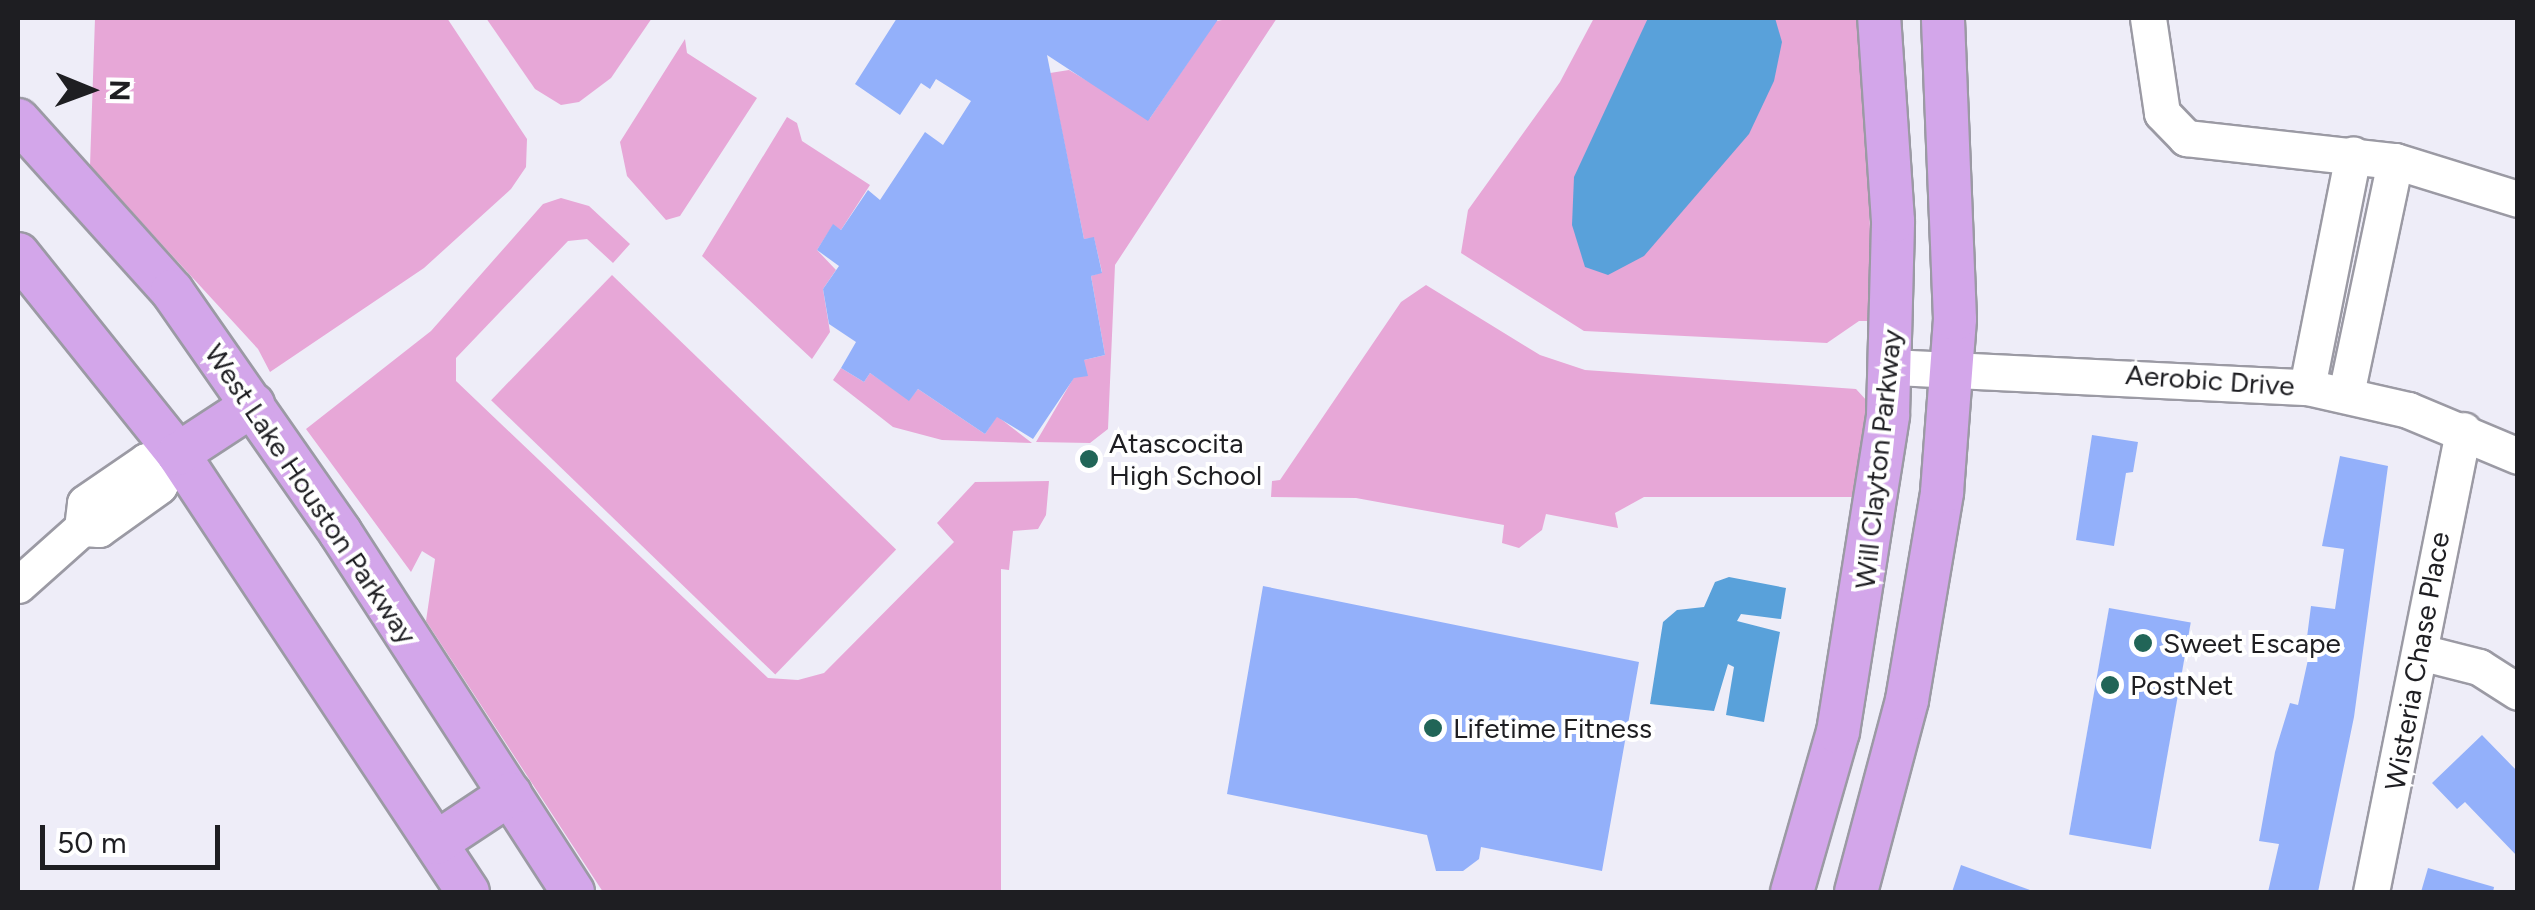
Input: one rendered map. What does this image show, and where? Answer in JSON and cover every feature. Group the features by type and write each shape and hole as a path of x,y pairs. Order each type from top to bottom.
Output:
{"main road":[{"name":"Will Clayton Parkway","path":"1792,892 1838,732 1862,615 1892,367 1891,146 1879,18"},
{"path":"1856,892 1902,718 1936,549 1953,369 1955,222 1943,18"},
{"name":"West Lake Houston Parkway","path":"18,120 172,291 253,406 573,892"},
{"path":"18,254 178,454 468,892"},
{"path":"178,454 253,406"},
{"path":"436,843 510,794"}],"street":[{"path":"2148,18 2156,89 2170,124 2186,138 2395,161 2518,199"},
{"path":"2307,386 2353,154"},
{"path":"2346,394 2395,161"},
{"name":"Aerobic Drive","path":"1892,367 2307,386 2463,430 2518,456"},
{"name":"Wisteria Chase Place","path":"2371,892 2420,652 2432,562 2463,430"},
{"path":"18,585 82,528 99,529 160,486 178,454"},
{"path":"2420,652 2479,666 2518,692"}],"shaded area":[{"path":"95,18 447,18 527,139 526,167 511,189 424,268 270,372 258,349 90,166"},
{"path":"486,18 652,18 611,78 579,102 561,105 535,89"},
{"path":"1277,18 1115,265 1108,429 1090,443 1036,442 1084,360 1105,355 1091,276 1102,272 1094,238 1084,239 1050,73 1069,70 1150,118 1216,21"},
{"path":"1594,18 1863,18 1873,321 1859,321 1827,343 1584,331 1461,253 1468,210 1560,82"},
{"path":"685,39 687,53 757,98 680,216 666,220 627,176 620,142"},
{"path":"787,117 797,123 802,141 870,185 841,230 833,225 817,250 836,270 823,289 830,332 812,359 702,256"},
{"path":"561,198 589,206 630,244 613,263 587,239 568,241 456,358 456,381 768,678 798,680 824,673 954,542 937,523 975,482 1049,481 1046,515 1038,529 1013,531 1009,570 1001,569 1001,892 603,892 426,621 435,559 422,551 411,572 306,429 431,331 543,204"},
{"path":"612,275 896,549 775,675 491,400"},
{"path":"1426,285 1540,355 1585,370 1856,389 1868,402 1863,497 1644,497 1615,513 1618,528 1546,514 1542,530 1519,548 1502,543 1504,525 1356,498 1271,497 1272,481 1280,480 1401,302"},
{"path":"841,368 864,382 870,373 909,400 918,389 985,434 997,416 1032,443 942,440 893,427 833,380"}],"water":[{"path":"1648,18 1775,18 1782,42 1774,81 1749,134 1644,256 1608,275 1585,267 1572,225 1574,177"},
{"path":"1729,577 1786,588 1781,619 1741,614 1737,621 1780,632 1764,722 1726,715 1734,667 1728,664 1714,711 1650,704 1663,622 1677,610 1704,607 1715,582"}],"building":[{"path":"897,18 1219,18 1148,121 1047,55 1084,239 1094,237 1102,273 1091,276 1105,355 1084,360 1088,376 1074,378 1033,439 997,417 985,434 918,389 909,401 870,373 864,382 841,368 856,342 829,324 823,289 839,266 817,250 833,224 841,230 868,190 880,200 925,132 943,145 971,101 936,79 930,89 921,83 900,115 855,84"},
{"path":"2092,435 2138,442 2133,472 2126,473 2114,546 2076,540"},
{"path":"2340,456 2388,466 2354,717 2318,892 2268,892 2279,844 2259,841 2275,752 2290,703 2298,705 2311,646 2306,645 2311,606 2335,609 2344,549 2322,546"},
{"name":"Lifetime Fitness","path":"1263,586 1639,662 1602,871 1481,847 1479,859 1463,871 1436,871 1427,835 1227,794"},
{"path":"2109,608 2191,622 2151,849 2069,835"},
{"path":"2482,735 2518,772 2518,857 2465,802 2457,809 2432,783"},
{"path":"1961,865 2030,890 1952,892"},
{"path":"2428,868 2494,887 2493,892 2421,892"}],"place":[{"name":"Atascocita High School","path":"1089,459"},
{"name":"Sweet Escape","path":"2143,643"},
{"name":"PostNet","path":"2110,685"},
{"name":"Lifetime Fitness","path":"1433,728"}]}
